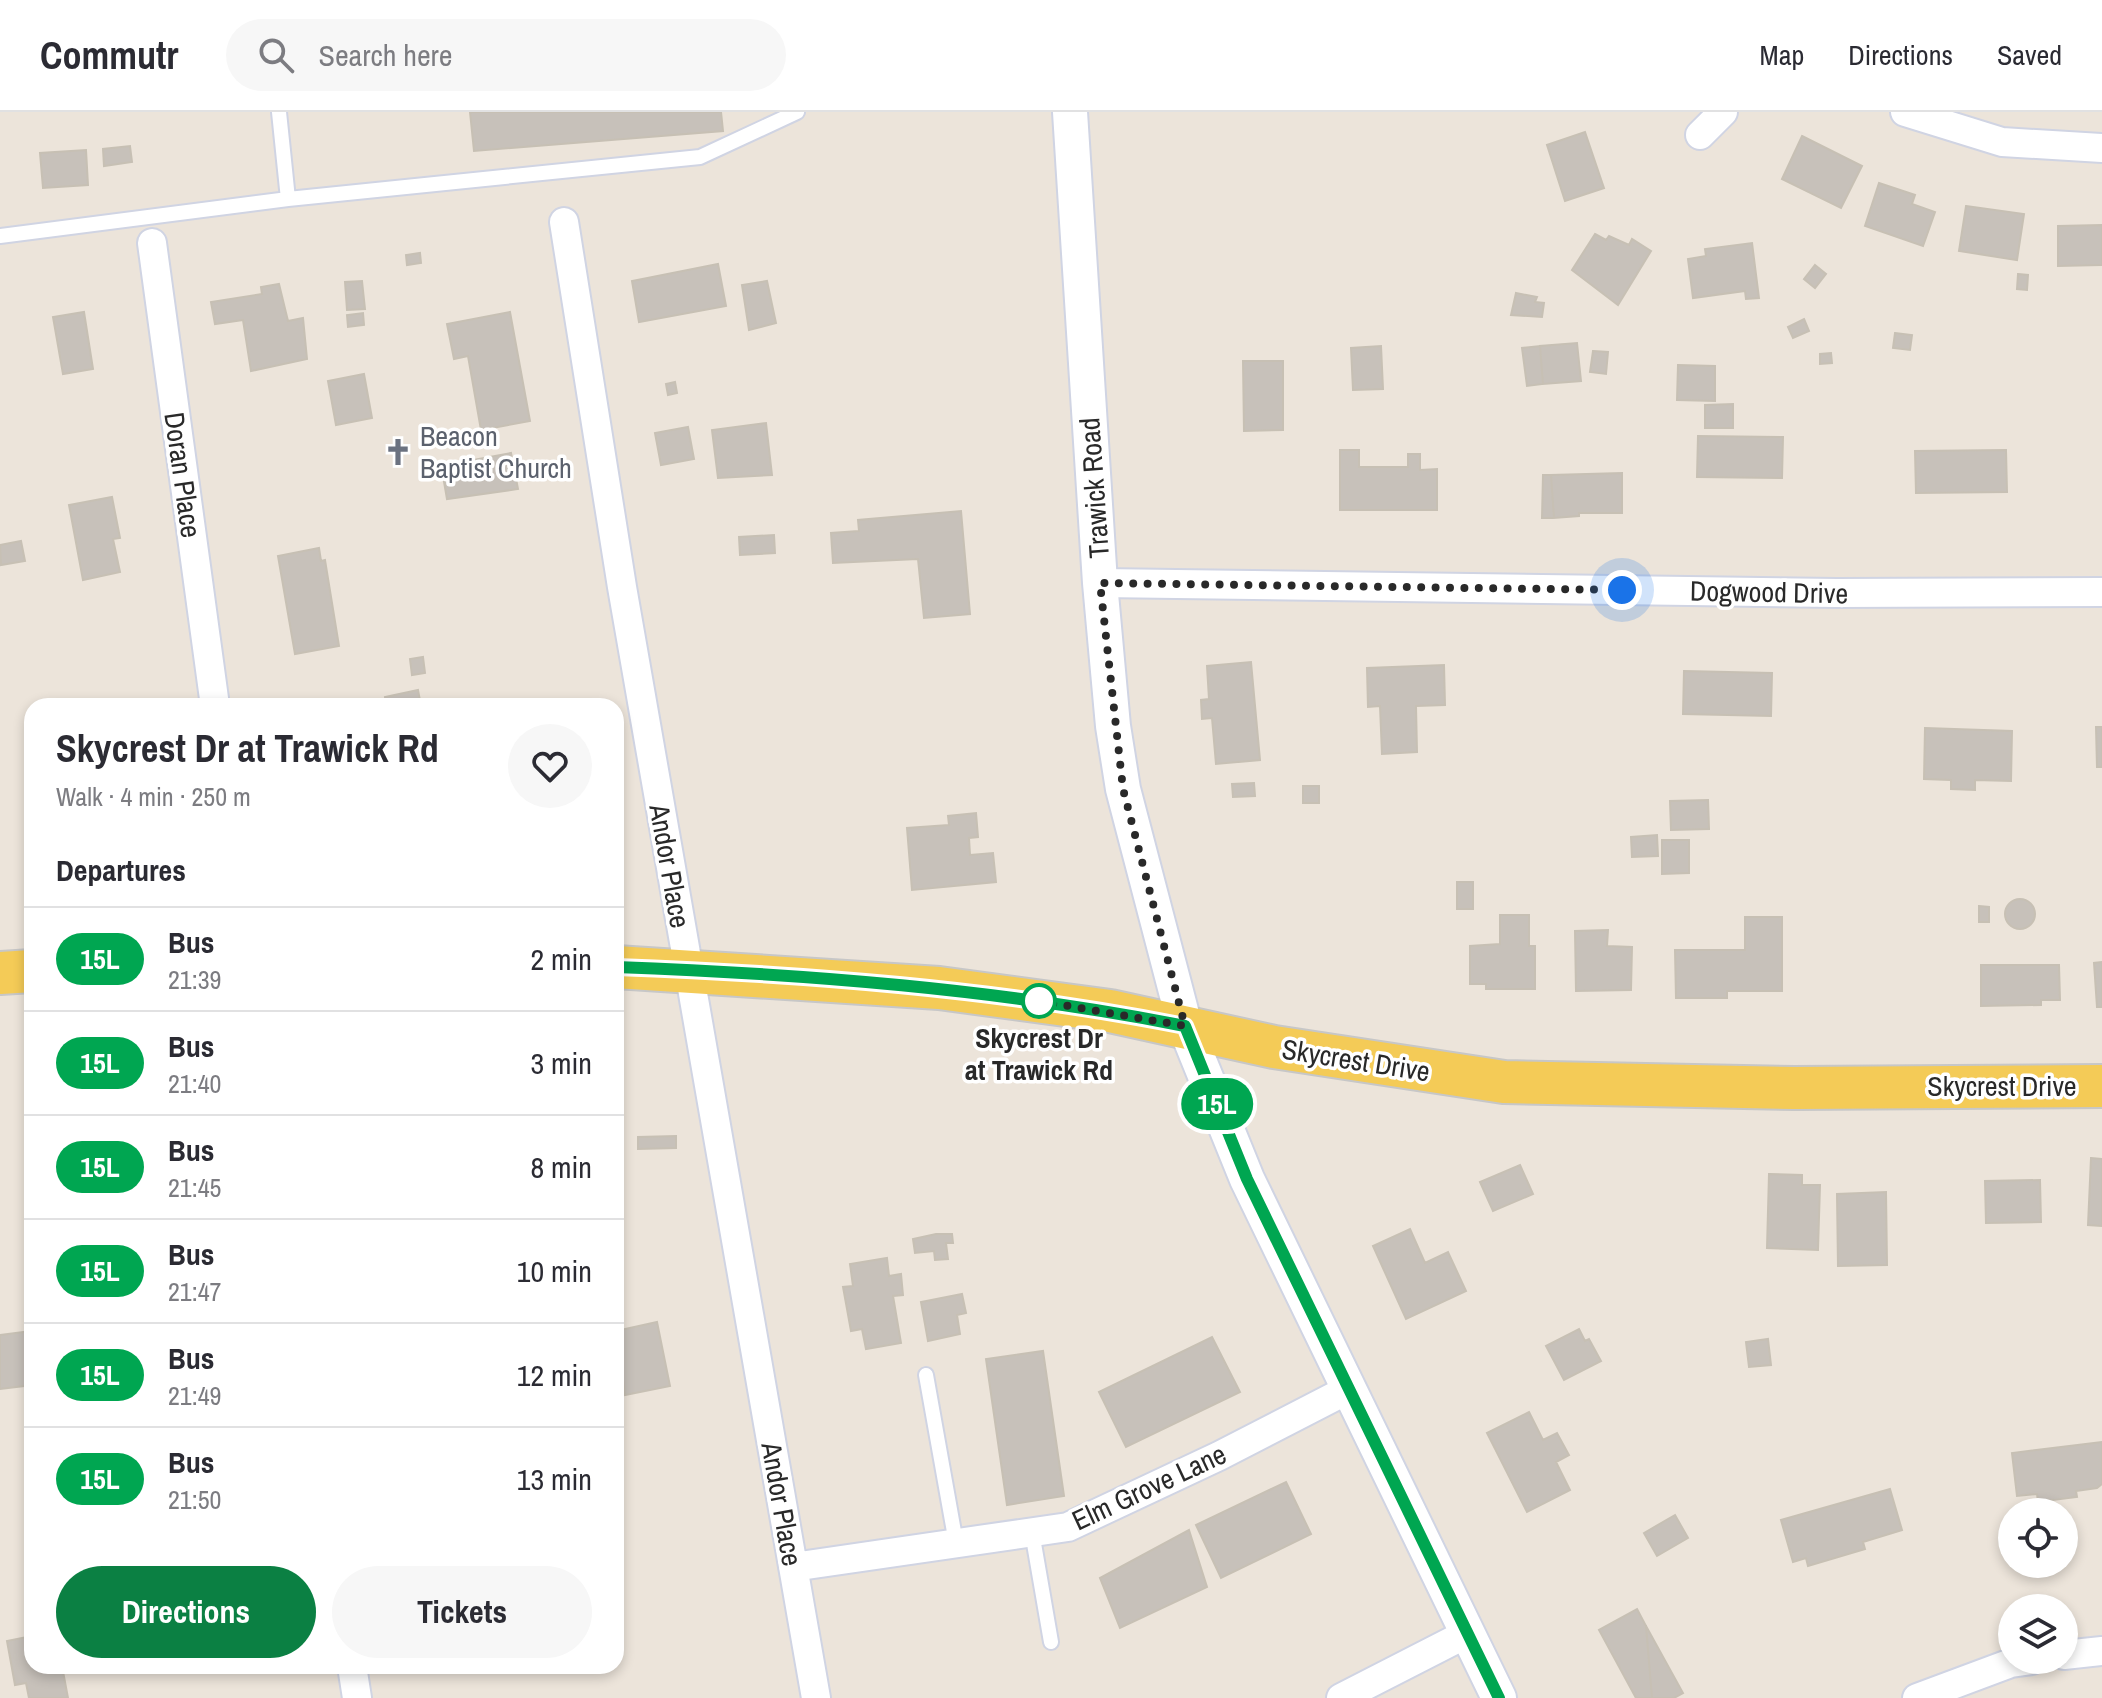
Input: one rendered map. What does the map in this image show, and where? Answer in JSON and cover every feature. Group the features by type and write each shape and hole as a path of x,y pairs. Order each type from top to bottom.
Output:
{"main road":[{"name":"Skycrest Drive","path":"624,967 939,988 1110,1011 1347,1060 1549,1085 2102,1086"},
{"path":"0,973 24,972"}],"street":[{"name":"Trawick Road","path":"1070,112 1100,583 1123,789 1185,1026 1247,1179 1499,1698"},
{"path":"1700,135 1723,112"},
{"path":"1905,112 2002,142 2102,148"},
{"name":"Andor Place","path":"564,222 625,603 816,1698"},
{"name":"Doran Place","path":"152,243 214,698"},
{"name":"Dogwood Drive","path":"1100,583 1837,593 2102,592"},
{"name":"Elm Grove Lane","path":"793,1567 1068,1527 1219,1456 1349,1389"},
{"path":"1341,1698 1466,1634"},
{"path":"2078,1654 2102,1651"},
{"path":"1917,1698 1998,1668"},
{"path":"353,1674 357,1698"}],"lane":[{"path":"279,112 288,199"},
{"path":"0,236 288,199 700,157 797,112"},
{"path":"926,1375 956,1543"},
{"path":"1032,1532 1051,1642"}],"building":[{"path":"470,112 721,112 723,131 474,151"},
{"path":"470,112 721,112 723,131 474,151"},
{"path":"1585,132 1604,188 1565,201 1547,145"},
{"path":"1802,136 1862,166 1841,208 1782,179"},
{"path":"130,146 132,162 104,166 103,149"},
{"path":"86,150 88,185 43,188 40,153"},
{"path":"1879,183 1915,195 1912,204 1935,212 1923,246 1865,226"},
{"path":"1966,206 2024,214 2017,260 1959,251"},
{"path":"2102,225 2102,265 2058,266 2058,226"},
{"path":"1595,234 1606,240 1609,236 1629,245 1632,239 1651,251 1618,305 1572,270"},
{"path":"1752,243 1759,298 1746,299 1745,291 1693,298 1688,259 1706,256 1705,249"},
{"path":"420,253 421,263 407,265 406,255"},
{"path":"718,264 726,306 639,322 632,281"},
{"path":"1815,265 1826,274 1815,288 1804,279"},
{"path":"2018,274 2028,275 2027,290 2017,289"},
{"path":"362,281 365,309 347,310 345,282"},
{"path":"767,281 776,323 749,330 742,285"},
{"path":"279,284 288,321 303,318 307,359 251,371 243,320 215,324 211,302 262,294 261,287"},
{"path":"1516,293 1537,297 1535,302 1544,303 1542,317 1511,315"},
{"path":"84,312 93,369 63,374 53,317"},
{"path":"510,312 530,421 481,430 468,356 454,359 447,324"},
{"path":"363,313 364,325 348,327 347,315"},
{"path":"1804,319 1809,331 1793,338 1788,327"},
{"path":"1895,333 1912,335 1910,350 1893,348"},
{"path":"1577,343 1581,381 1543,384 1540,346"},
{"path":"1381,346 1383,389 1353,390 1351,348"},
{"path":"1540,346 1543,384 1527,386 1522,348"},
{"path":"1593,351 1608,352 1606,374 1590,372"},
{"path":"1831,353 1832,363 1820,364 1820,354"},
{"path":"1243,361 1283,361 1283,430 1244,431"},
{"path":"1678,365 1715,366 1715,401 1677,400"},
{"path":"364,374 372,418 336,425 328,381"},
{"path":"675,382 677,393 668,395 666,384"},
{"path":"1733,404 1733,428 1705,428 1705,405"},
{"path":"766,423 772,475 718,478 712,430"},
{"path":"688,427 694,459 661,465 655,433"},
{"path":"1698,436 1783,437 1782,478 1697,477"},
{"path":"1340,450 1359,450 1359,467 1408,467 1408,454 1420,454 1420,470 1437,469 1437,510 1340,510"},
{"path":"2006,450 2007,492 1916,493 1915,451"},
{"path":"511,453 518,489 447,499 442,470 463,466 462,462"},
{"path":"1622,473 1622,513 1579,513 1579,516 1554,518 1551,475"},
{"path":"1543,475 1551,475 1554,518 1542,518"},
{"path":"112,497 120,538 113,539 120,572 83,580 69,505"},
{"path":"961,511 970,614 924,618 918,559 833,563 831,533 859,531 858,520"},
{"path":"774,535 775,553 740,555 739,537"},
{"path":"21,541 25,561 1,565 0,545"},
{"path":"319,548 321,561 325,560 339,646 295,654 278,556"},
{"path":"423,657 425,673 412,675 410,659"},
{"path":"1251,662 1260,760 1216,764 1212,718 1202,719 1201,700 1209,699 1207,666"},
{"path":"1444,665 1445,705 1416,706 1417,752 1382,754 1380,706 1368,707 1367,668"},
{"path":"1684,671 1772,673 1771,716 1683,714"},
{"path":"418,690 420,698 385,698"},
{"path":"2096,727 2102,727 2102,767 2097,767"},
{"path":"1925,728 2012,731 2011,781 1975,780 1975,790 1951,789 1951,780 1924,779"},
{"path":"1254,783 1255,796 1233,797 1232,784"},
{"path":"1303,786 1319,786 1319,803 1303,803"},
{"path":"1708,800 1709,829 1671,830 1670,801"},
{"path":"976,813 978,837 969,838 970,855 993,853 996,882 912,890 907,828 949,825 948,816"},
{"path":"1657,835 1658,856 1632,857 1631,837"},
{"path":"1662,840 1689,840 1689,873 1662,874"},
{"path":"1457,882 1473,882 1473,909 1457,909"},
{"path":"2020,899 2030,904 2035,914 2030,924 2020,929 2010,924 2005,914 2010,904"},
{"path":"1979,906 1989,907 1989,922 1979,922"},
{"path":"1500,915 1529,915 1529,946 1535,946 1535,989 1486,989 1486,984 1470,984 1470,946 1500,944"},
{"path":"1745,917 1782,917 1782,991 1727,991 1727,998 1676,998 1675,950 1745,950"},
{"path":"1608,930 1607,946 1632,947 1631,990 1576,991 1575,931"},
{"path":"2102,962 2102,1007 2097,1007 2094,963"},
{"path":"1981,965 2059,965 2060,1000 2041,1000 2041,1005 1981,1006"},
{"path":"676,1136 676,1148 638,1149 638,1137"},
{"path":"2091,1158 2102,1159 2102,1226 2088,1225"},
{"path":"1520,1165 1533,1194 1493,1211 1480,1182"},
{"path":"1769,1174 1802,1175 1802,1185 1820,1185 1818,1250 1767,1248"},
{"path":"2040,1180 2041,1222 1986,1223 1985,1181"},
{"path":"1886,1192 1887,1265 1838,1266 1837,1194"},
{"path":"1410,1229 1425,1263 1448,1252 1466,1291 1406,1319 1373,1246"},
{"path":"952,1234 953,1243 946,1243 948,1259 935,1260 934,1251 915,1253 913,1239"},
{"path":"887,1258 889,1276 901,1274 903,1295 893,1296 901,1343 866,1349 862,1329 851,1331 843,1287 853,1286 850,1264"},
{"path":"962,1294 966,1313 957,1315 960,1334 928,1341 921,1302"},
{"path":"657,1322 670,1386 625,1395 624,1329"},
{"path":"1579,1329 1585,1341 1589,1339 1601,1361 1564,1380 1546,1346"},
{"path":"24,1332 24,1386 0,1389 0,1335"},
{"path":"1212,1337 1240,1392 1126,1447 1099,1392"},
{"path":"1768,1339 1771,1365 1749,1367 1746,1342"},
{"path":"1043,1351 1064,1496 1007,1505 986,1359"},
{"path":"1529,1412 1543,1440 1557,1433 1569,1455 1556,1462 1570,1490 1527,1512 1487,1433"},
{"path":"2102,1442 2102,1484 2097,1488 2076,1491 2077,1497 2017,1496 2012,1453"},
{"path":"1286,1482 1311,1534 1221,1578 1196,1525"},
{"path":"1890,1489 1902,1530 1863,1542 1865,1549 1808,1566 1806,1558 1793,1562 1781,1520"},
{"path":"1675,1515 1688,1538 1657,1556 1644,1533"},
{"path":"1189,1530 1207,1587 1120,1628 1100,1578"},
{"path":"1637,1609 1646,1626 1652,1698 1636,1698 1599,1630"},
{"path":"1646,1626 1683,1693 1674,1698 1652,1698"},
{"path":"24,1638 24,1674 64,1674 68,1698 29,1698 26,1683 15,1685 7,1641"}],"bus line":[{"name":"15L","path":"624,967 939,988 1110,1011 1185,1026 1247,1179 1499,1698"}],"place":[{"name":"Beacon Baptist Church","path":"398,452"},
{"name":"Skycrest Dr at Trawick Rd","path":"1039,1001"}],"route":[{"path":"1039,1001 1185,1026 1123,789 1113,726 1100,583 1622,590"}]}
